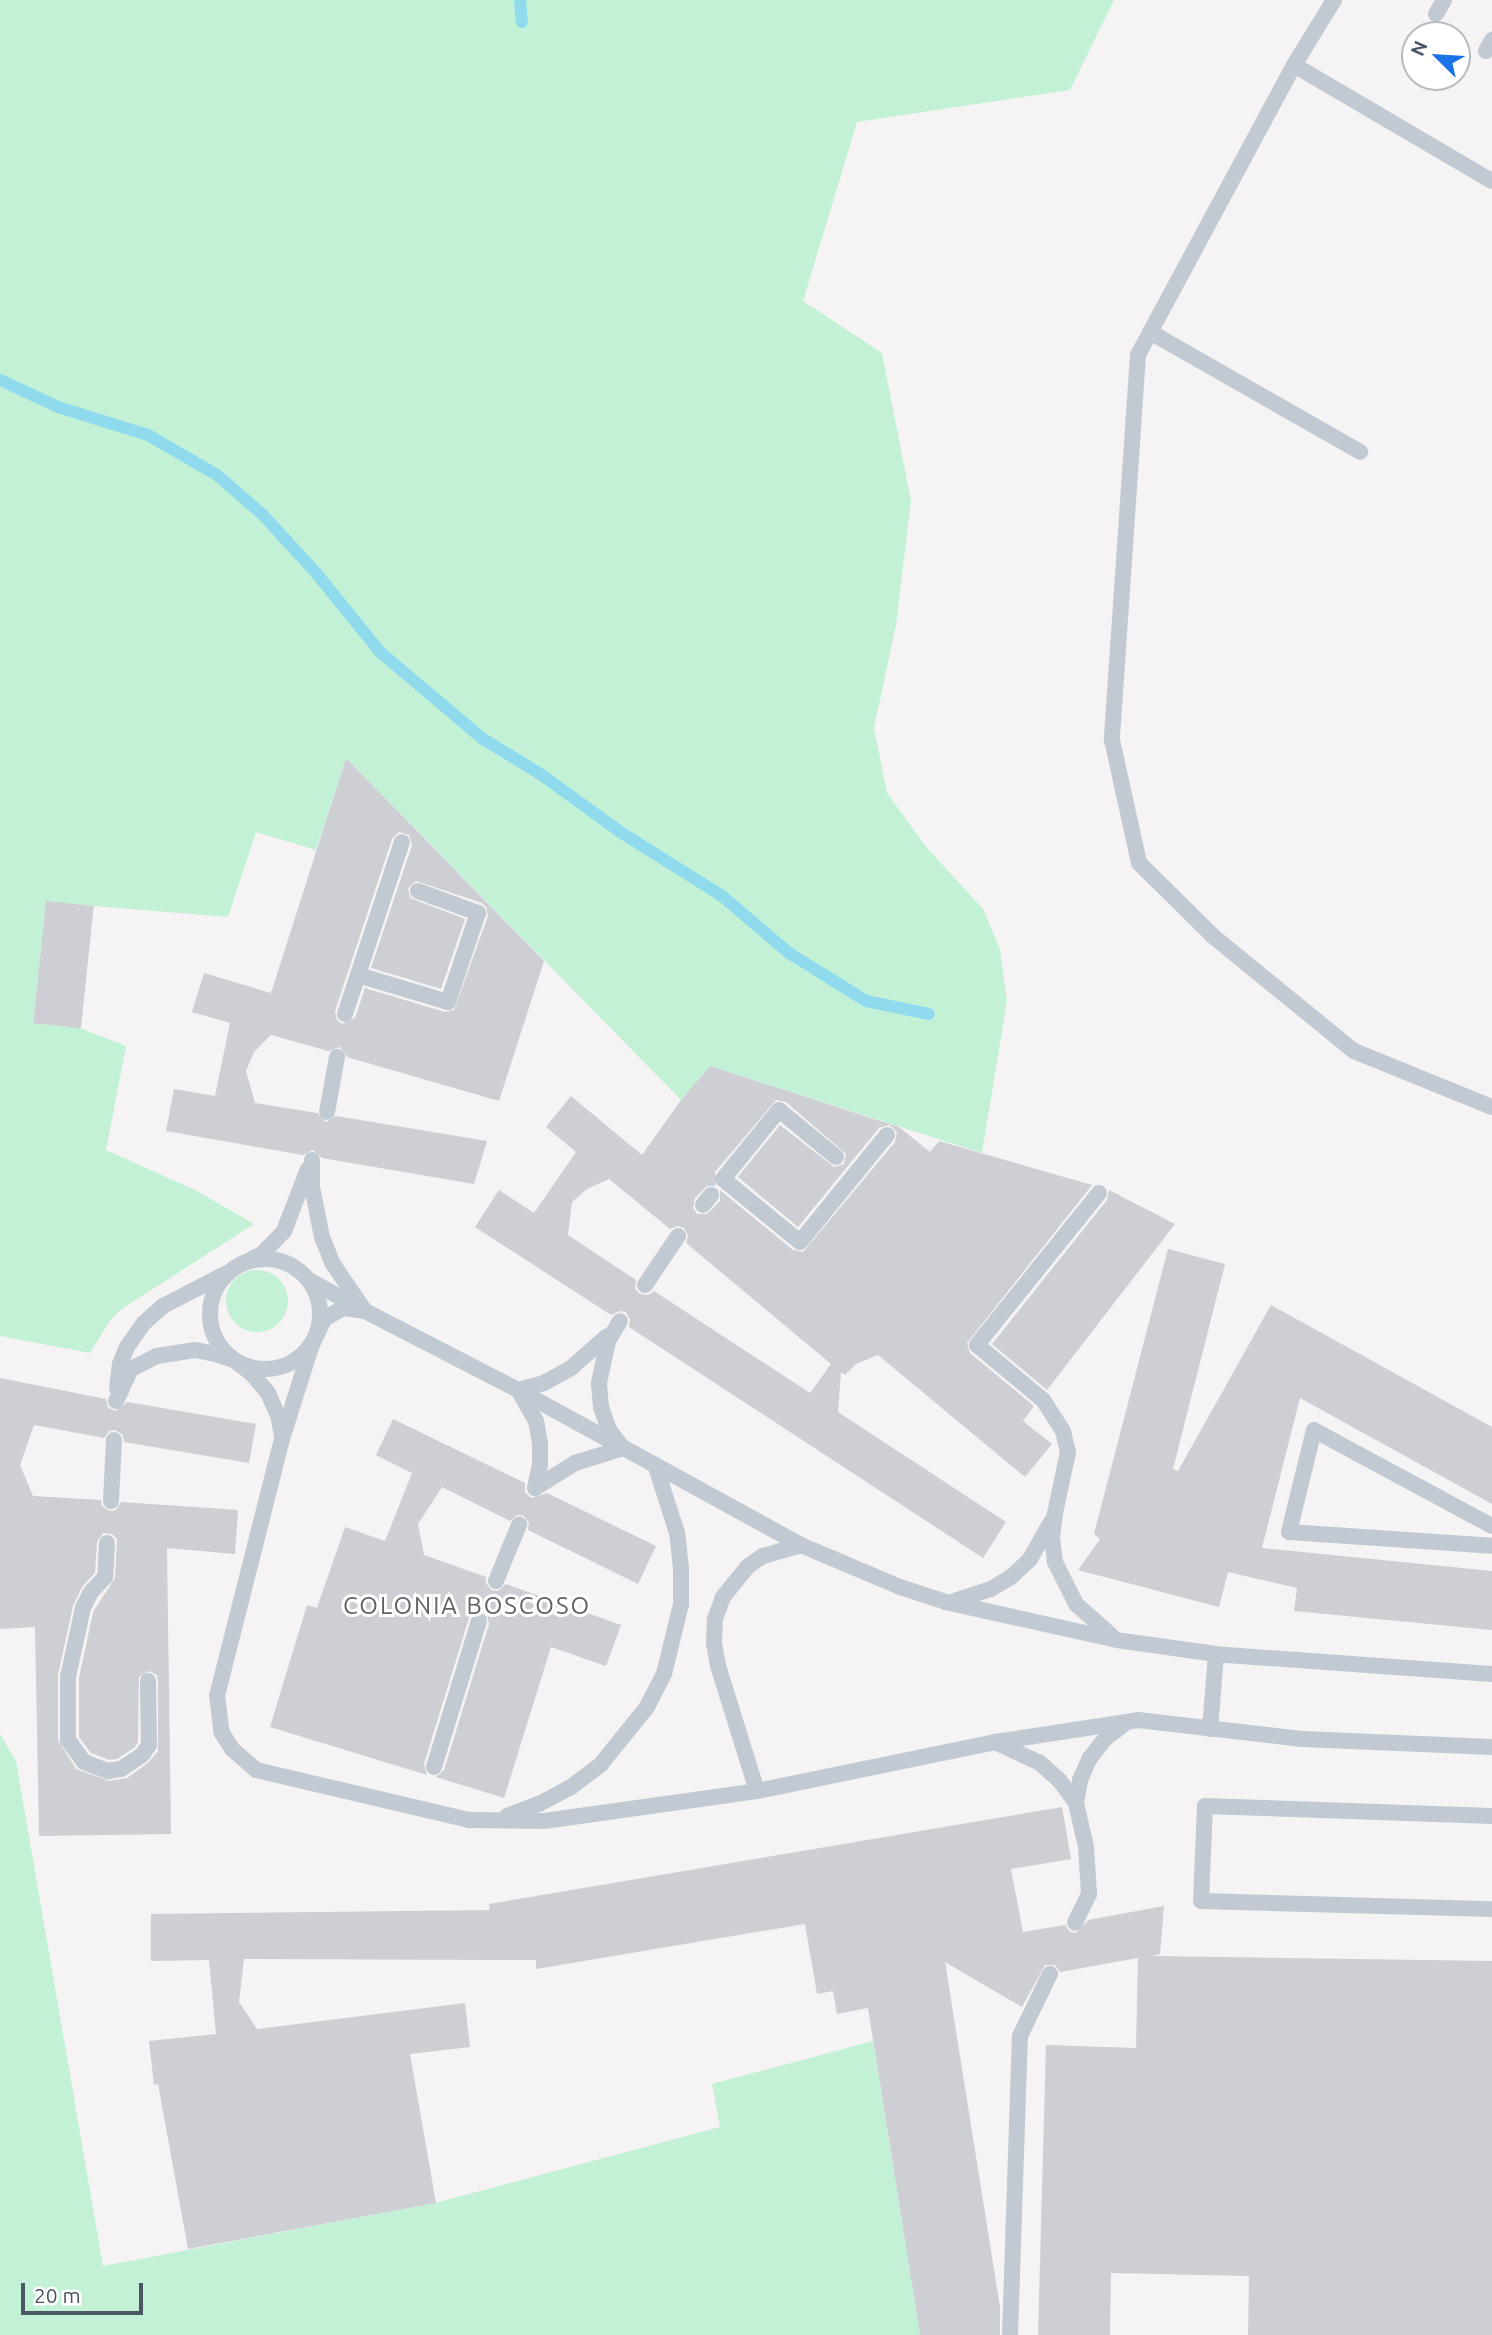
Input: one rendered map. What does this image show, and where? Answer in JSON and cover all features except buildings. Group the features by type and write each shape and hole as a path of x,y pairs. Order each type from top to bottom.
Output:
{"lane":[{"path":"1334,0 1294,65 1138,355 1112,740 1139,863 1214,937 1354,1051 1492,1107"},
{"path":"1294,65 1492,181"},
{"path":"1150,332 1360,452"},
{"path":"345,1014 402,842"},
{"path":"358,975 448,1002 478,913 418,891"},
{"path":"327,1112 337,1056"},
{"path":"836,1157 779,1110 723,1179 800,1242 887,1135"},
{"path":"312,1160 312,1186 322,1237 343,1280 365,1311 343,1308 334,1311 324,1319 310,1347 295,1361 276,1369 256,1369 196,1350 158,1356 131,1369 116,1401 120,1364 127,1347 144,1323 163,1306 262,1254 284,1231 312,1160"},
{"path":"1099,1193 976,1345 1043,1399 1063,1431 1068,1452 1052,1538 1055,1562 1064,1585 1076,1604 1117,1640"},
{"path":"645,1285 678,1236"},
{"path":"247,1262 268,1259 288,1264 316,1292 320,1311 318,1329 282,1439 217,1695 222,1732 244,1760 272,1775 470,1820 544,1821 757,1791 995,1742 1138,1720 1302,1739 1492,1747"},
{"path":"229,1272 216,1289 210,1309 212,1330 222,1349 253,1375 268,1393 278,1415 282,1439"},
{"path":"304,1278 519,1390 801,1545 901,1587 946,1602 1117,1640 1216,1654 1492,1674"},
{"path":"519,1390 544,1383 571,1368 597,1347 620,1321 608,1341 601,1362 599,1383 601,1407 609,1430 623,1448"},
{"path":"519,1390 536,1421 540,1443 540,1465 535,1488 575,1462 623,1448"},
{"path":"1492,1526 1314,1430 1289,1532 1492,1546"},
{"path":"111,1501 114,1440"},
{"path":"470,1820 505,1817 539,1804 571,1787 601,1764 647,1707 664,1674 674,1639 681,1592 677,1533 654,1464"},
{"path":"946,1602 970,1598 1011,1577 1044,1537 1055,1513"},
{"path":"496,1581 519,1525"},
{"path":"107,1544 105,1577 91,1592 83,1608 73,1642 68,1677 68,1740 74,1753 84,1762 108,1771 121,1769 142,1755 149,1745 148,1681"},
{"path":"757,1791 718,1666 713,1643 715,1619 729,1589 747,1567 763,1556 801,1545"},
{"path":"434,1767 479,1622"},
{"path":"1210,1729 1216,1654"},
{"path":"1075,1923 1089,1894 1086,1847 1076,1803 1080,1780 1090,1758 1105,1739 1124,1724"},
{"path":"995,1742 1040,1763 1060,1781 1076,1803"},
{"path":"1492,1816 1205,1806 1201,1900 1492,1909"},
{"path":"1010,2335 1020,2036 1050,1974"}],"green space":[{"path":"0,0 1114,0 1070,90 857,122 803,301 882,353 911,501 896,625 874,728 887,793 927,848 983,909 1000,949 1007,1001 982,1153 710,1066 681,1100 346,758 316,850 256,832 228,917 46,902 33,1023 80,1028 126,1046 106,1150 197,1191 254,1224 120,1310 109,1322 90,1353 0,1336"},
{"path":"257,1270 279,1279 288,1301 279,1323 257,1332 235,1323 226,1301 235,1279"},
{"path":"0,1734 16,1761 103,2266 435,2203 720,2127 712,2084 873,2041 920,2335 0,2335"}],"waterway":[{"path":"520,0 522,22"},
{"path":"0,380 58,407 148,435 217,475 263,515 317,574 380,652 483,739 539,773 622,833 722,896 789,953 866,1001 929,1014"}],"district":[{"name":"COLONIA BOSCOSO","path":"467,1606"}]}
